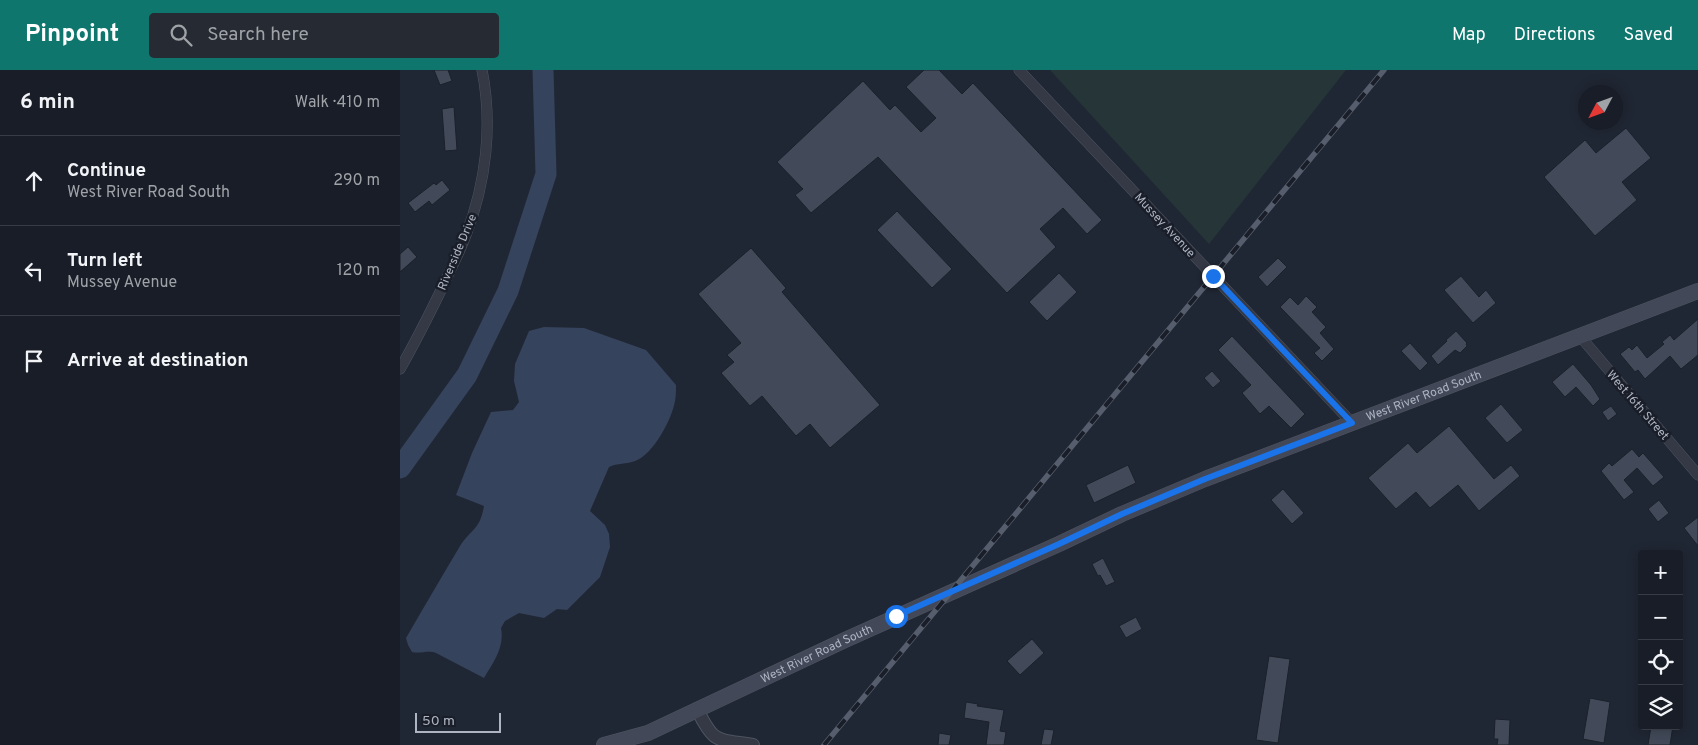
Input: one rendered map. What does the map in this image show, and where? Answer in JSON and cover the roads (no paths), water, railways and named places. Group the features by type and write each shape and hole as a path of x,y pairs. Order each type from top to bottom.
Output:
{"main road":[{"name":"West River Road South","path":"604,745 648,733 845,640 1122,514 1205,479 1698,291"},
{"path":"630,745 648,733"}],"street":[{"name":"Riverside Drive","path":"400,369 419,337 465,238 474,213 485,163 487,126 482,70"},
{"name":"Mussey Avenue","path":"1019,70 1352,423"},
{"name":"West 16th Street","path":"1579,335 1698,475"},
{"path":"697,709 712,735 721,740 753,745"}],"water":[{"path":"544,327 584,328 646,350 676,385 675,399 670,417 661,436 648,452 635,461 609,467 590,511 605,525 609,534 610,547 600,577 567,610 557,609 544,618 519,613 505,621 501,628 500,648 484,678 436,653 412,652 406,638 460,546 478,525 484,506 456,495 472,453 491,412 513,410 519,402 514,381 515,364 529,331"}],"waterway":[{"path":"400,468 467,375 508,291 546,174 543,70"}],"railway":[{"path":"824,745 1384,70"}]}
